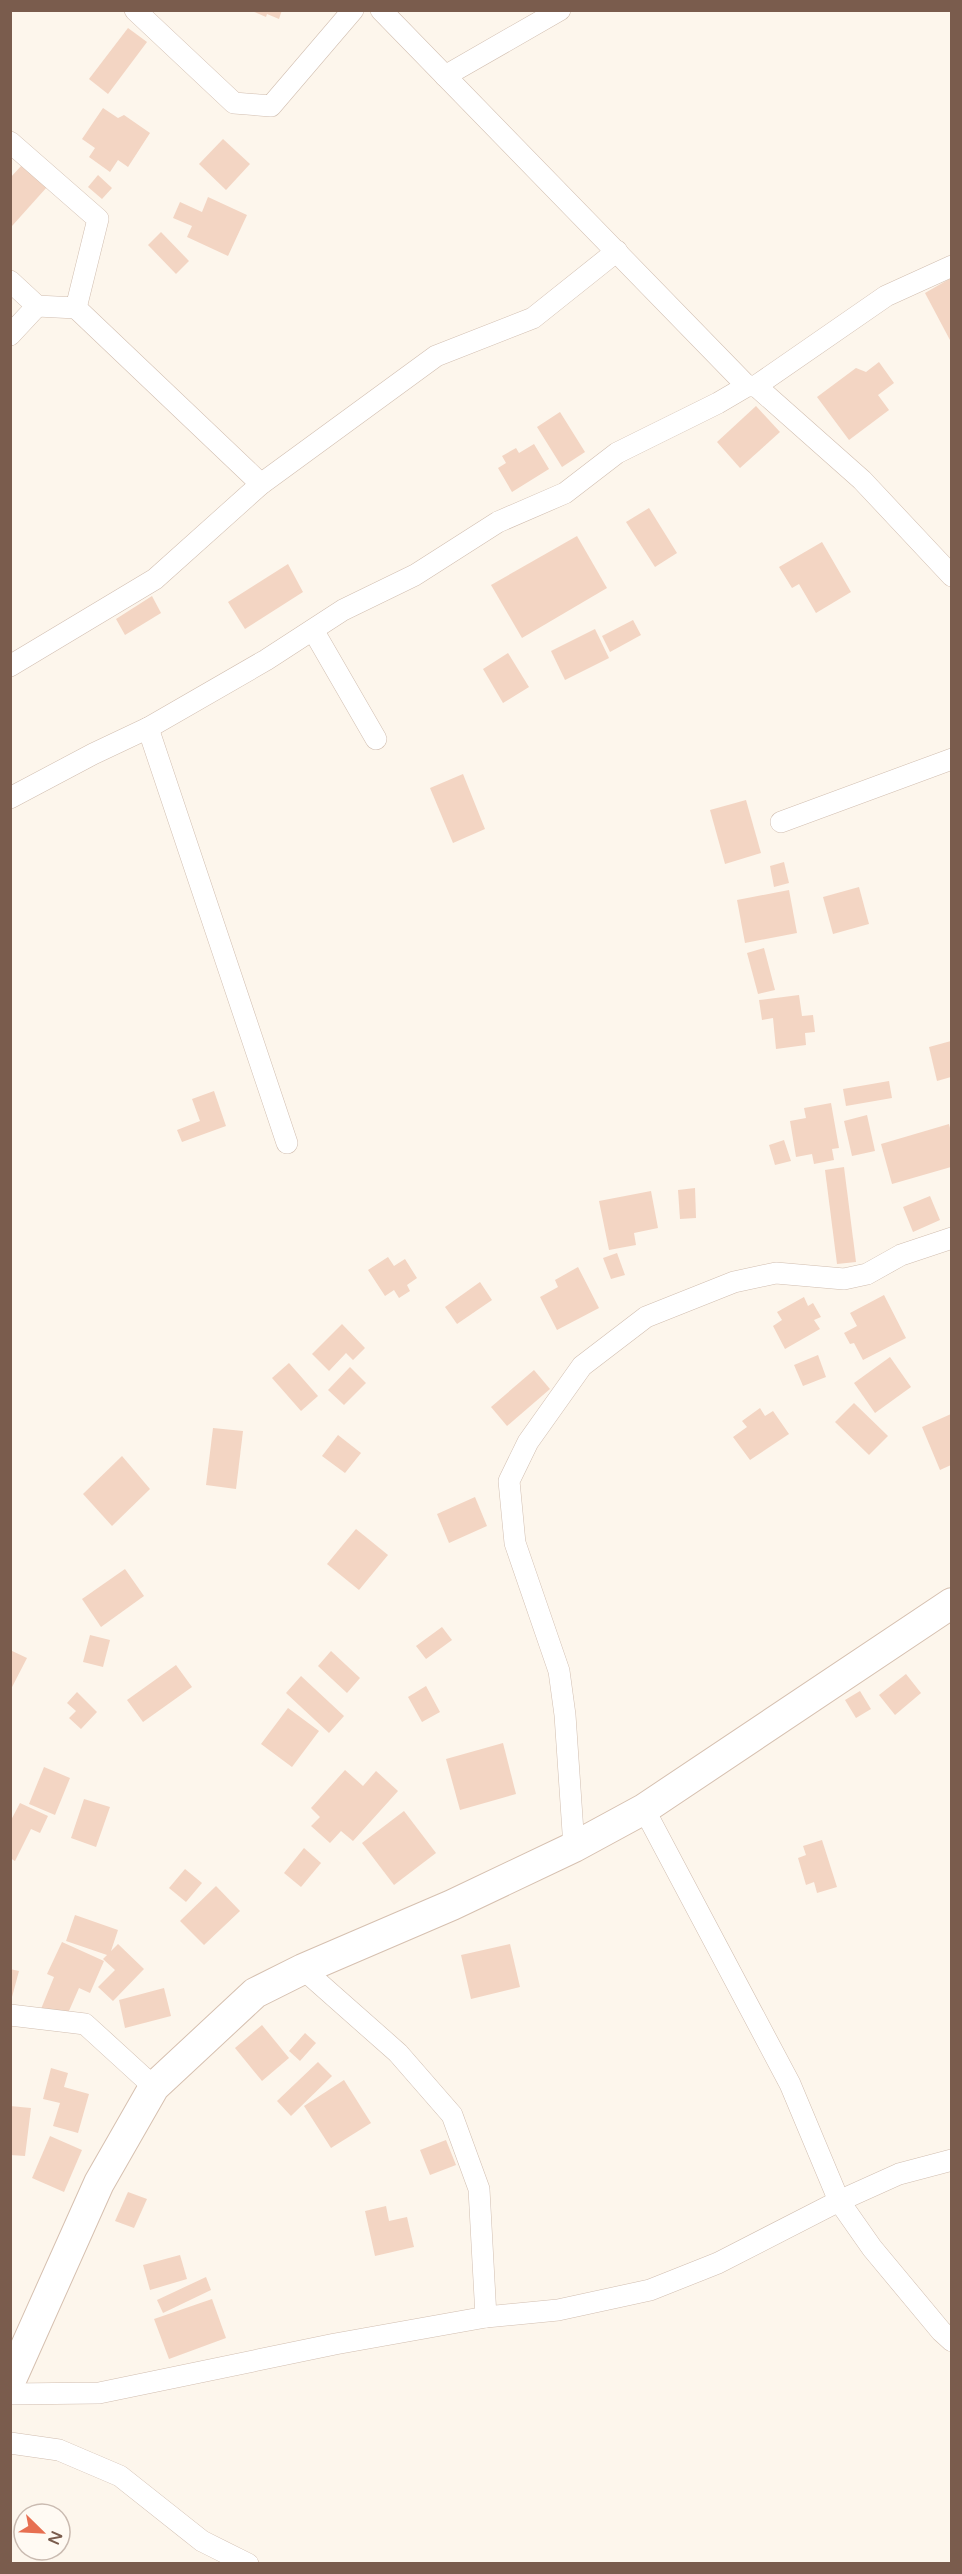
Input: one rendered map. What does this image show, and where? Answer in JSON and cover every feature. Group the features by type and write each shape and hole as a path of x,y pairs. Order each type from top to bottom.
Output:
{"street":[{"path":"135,10 234,103 271,106 353,10"},
{"path":"381,10 751,386 862,480 951,576"},
{"path":"445,76 560,10"},
{"path":"10,142 98,219 76,308"},
{"path":"10,666 155,579 261,484 436,356 533,318 617,250"},
{"path":"10,798 148,728 343,610 415,575 498,522 565,493 617,453 751,386 886,296 951,266"},
{"path":"10,281 37,306 76,308 261,484"},
{"path":"10,334 37,306"},
{"path":"313,630 376,739"},
{"path":"148,728 287,1143"},
{"path":"781,822 951,759"},
{"path":"574,1847 565,1715 559,1671 515,1543 509,1481 528,1442 582,1366 646,1317 734,1282 776,1273 844,1279 867,1274 901,1256 951,1238"},
{"path":"10,2382 99,2183 154,2087 255,1993 303,1969 452,1905 574,1847 644,1809 951,1603"},
{"path":"644,1809 790,2084 839,2201 872,2248 951,2341"},
{"path":"303,1969 398,2052 452,2115 479,2189 486,2317"},
{"path":"10,2015 85,2024 154,2087"},
{"path":"10,2394 99,2393 312,2349 486,2317 558,2310 650,2290 718,2263 839,2201 899,2174 951,2160"},
{"path":"10,2443 58,2450 120,2476 202,2541 248,2564"}],"building":[{"path":"250,10 282,10 279,19 267,14 266,17"},
{"path":"128,28 147,42 108,94 89,79"},
{"path":"103,108 118,118 124,115 150,133 128,167 118,160 110,172 89,157 95,148 82,139"},
{"path":"223,139 250,164 226,190 199,164"},
{"path":"23,164 47,187 12,226 10,224 10,178"},
{"path":"98,175 112,188 102,199 88,187"},
{"path":"208,197 247,215 228,256 187,237 192,226 173,218 180,202 202,212"},
{"path":"161,232 189,261 176,274 148,245"},
{"path":"951,278 951,342 925,293"},
{"path":"879,362 894,383 878,395 889,410 849,440 817,397 856,368 866,372"},
{"path":"756,406 780,432 740,468 717,442"},
{"path":"560,412 585,452 562,467 537,427"},
{"path":"534,444 549,469 512,492 498,468 506,463 502,456 516,448 519,453"},
{"path":"649,508 677,553 655,567 626,522"},
{"path":"577,536 607,588 522,638 491,585"},
{"path":"822,542 851,592 816,613 799,584 792,588 779,567"},
{"path":"288,564 303,592 245,629 228,602"},
{"path":"152,596 161,613 125,635 116,619"},
{"path":"633,620 641,635 610,652 602,636"},
{"path":"595,629 609,658 565,680 551,651"},
{"path":"508,653 529,687 503,703 483,669"},
{"path":"463,774 485,829 453,843 430,788"},
{"path":"746,800 761,853 725,864 710,810"},
{"path":"784,862 789,883 774,887 770,866"},
{"path":"859,887 869,924 833,934 823,897"},
{"path":"789,890 797,933 745,943 737,900"},
{"path":"764,948 775,990 758,994 747,953"},
{"path":"799,995 802,1016 813,1015 815,1032 805,1033 806,1045 776,1049 773,1018 762,1020 759,1000"},
{"path":"951,1041 951,1077 937,1081 929,1047"},
{"path":"889,1081 892,1098 846,1106 843,1089"},
{"path":"214,1091 226,1126 182,1142 177,1130 200,1121 192,1099"},
{"path":"831,1103 839,1148 832,1149 834,1160 814,1164 812,1154 796,1157 790,1121 806,1118 804,1108"},
{"path":"867,1115 875,1151 852,1156 844,1121"},
{"path":"949,1124 951,1167 892,1184 881,1144"},
{"path":"784,1140 791,1161 775,1165 769,1145"},
{"path":"844,1167 856,1262 837,1264 825,1170"},
{"path":"695,1188 696,1218 680,1219 678,1190"},
{"path":"651,1191 658,1228 634,1233 636,1245 609,1250 599,1201"},
{"path":"930,1196 940,1220 913,1232 903,1207"},
{"path":"617,1253 625,1275 611,1279 603,1258"},
{"path":"388,1257 394,1266 405,1259 417,1278 407,1285 410,1291 399,1298 394,1290 385,1296 368,1270"},
{"path":"578,1267 599,1308 557,1330 540,1297 558,1287 555,1280"},
{"path":"480,1282 492,1300 457,1324 445,1307"},
{"path":"884,1295 906,1338 863,1360 854,1343 850,1344 844,1333 857,1326 850,1313"},
{"path":"804,1297 808,1306 813,1303 821,1317 814,1320 820,1329 785,1349 773,1326 782,1320 777,1312"},
{"path":"342,1324 365,1348 353,1360 346,1353 329,1371 312,1354"},
{"path":"818,1355 826,1377 803,1386 794,1365"},
{"path":"890,1357 911,1387 875,1413 854,1383"},
{"path":"289,1363 318,1396 301,1411 272,1378"},
{"path":"350,1367 366,1383 344,1405 328,1390"},
{"path":"534,1370 550,1389 507,1426 491,1407"},
{"path":"854,1403 888,1436 869,1455 835,1422"},
{"path":"760,1408 765,1416 773,1411 789,1434 750,1460 733,1437 747,1427 742,1421"},
{"path":"951,1414 951,1465 940,1470 922,1427"},
{"path":"213,1428 243,1431 236,1489 206,1485"},
{"path":"338,1435 361,1453 345,1473 322,1456"},
{"path":"122,1456 150,1489 112,1526 83,1494"},
{"path":"475,1497 487,1526 449,1543 437,1514"},
{"path":"356,1529 388,1555 359,1590 327,1564"},
{"path":"125,1569 144,1596 101,1627 82,1599"},
{"path":"442,1627 452,1640 426,1659 416,1646"},
{"path":"90,1635 110,1640 103,1667 83,1662"},
{"path":"10,1650 27,1658 10,1691"},
{"path":"331,1651 360,1678 347,1693 318,1666"},
{"path":"176,1665 192,1687 143,1722 127,1700"},
{"path":"906,1674 921,1693 895,1715 879,1695"},
{"path":"301,1676 344,1716 329,1733 286,1693"},
{"path":"426,1686 440,1712 422,1722 408,1697"},
{"path":"860,1691 871,1709 856,1718 845,1700"},
{"path":"77,1692 97,1712 81,1729 69,1718 76,1711 67,1703"},
{"path":"288,1708 319,1731 292,1767 261,1744"},
{"path":"503,1743 516,1794 460,1810 446,1759"},
{"path":"44,1767 70,1778 55,1815 29,1804"},
{"path":"345,1770 363,1786 376,1771 398,1791 353,1841 341,1831 330,1843 311,1826 320,1817 311,1808"},
{"path":"84,1799 110,1807 96,1847 71,1838"},
{"path":"20,1803 48,1816 40,1833 31,1829 15,1861 10,1858 10,1822"},
{"path":"404,1811 436,1853 394,1885 362,1843"},
{"path":"822,1840 837,1887 817,1893 814,1882 806,1885 798,1858 806,1855 803,1846"},
{"path":"304,1848 321,1863 301,1887 284,1873"},
{"path":"185,1869 202,1883 186,1902 169,1888"},
{"path":"216,1886 240,1911 204,1945 180,1921"},
{"path":"75,1915 118,1930 111,1951 118,1944 144,1969 113,2001 98,1987 115,1970 103,1959 107,1955 66,1941"},
{"path":"62,1942 104,1961 90,1993 79,1988 65,2020 41,2009 54,1977 47,1974"},
{"path":"510,1944 520,1987 471,1999 461,1955"},
{"path":"10,1969 19,1971 12,1997 10,1996"},
{"path":"164,1988 171,2016 125,2028 119,2000"},
{"path":"262,2025 289,2058 262,2081 235,2048"},
{"path":"305,2033 316,2043 300,2061 289,2051"},
{"path":"318,2062 332,2076 291,2116 277,2101"},
{"path":"51,2068 68,2073 64,2087 89,2094 78,2133 53,2126 60,2103 43,2099"},
{"path":"344,2080 371,2123 331,2148 304,2106"},
{"path":"10,2106 31,2108 25,2156 10,2155"},
{"path":"50,2136 82,2150 64,2192 32,2178"},
{"path":"446,2140 456,2165 430,2175 420,2150"},
{"path":"128,2192 147,2199 134,2228 115,2221"},
{"path":"386,2206 389,2221 407,2217 414,2247 375,2256 365,2211"},
{"path":"180,2255 187,2279 150,2290 143,2265"},
{"path":"206,2277 211,2290 163,2313 157,2300"},
{"path":"212,2299 226,2338 169,2359 154,2319"}]}
